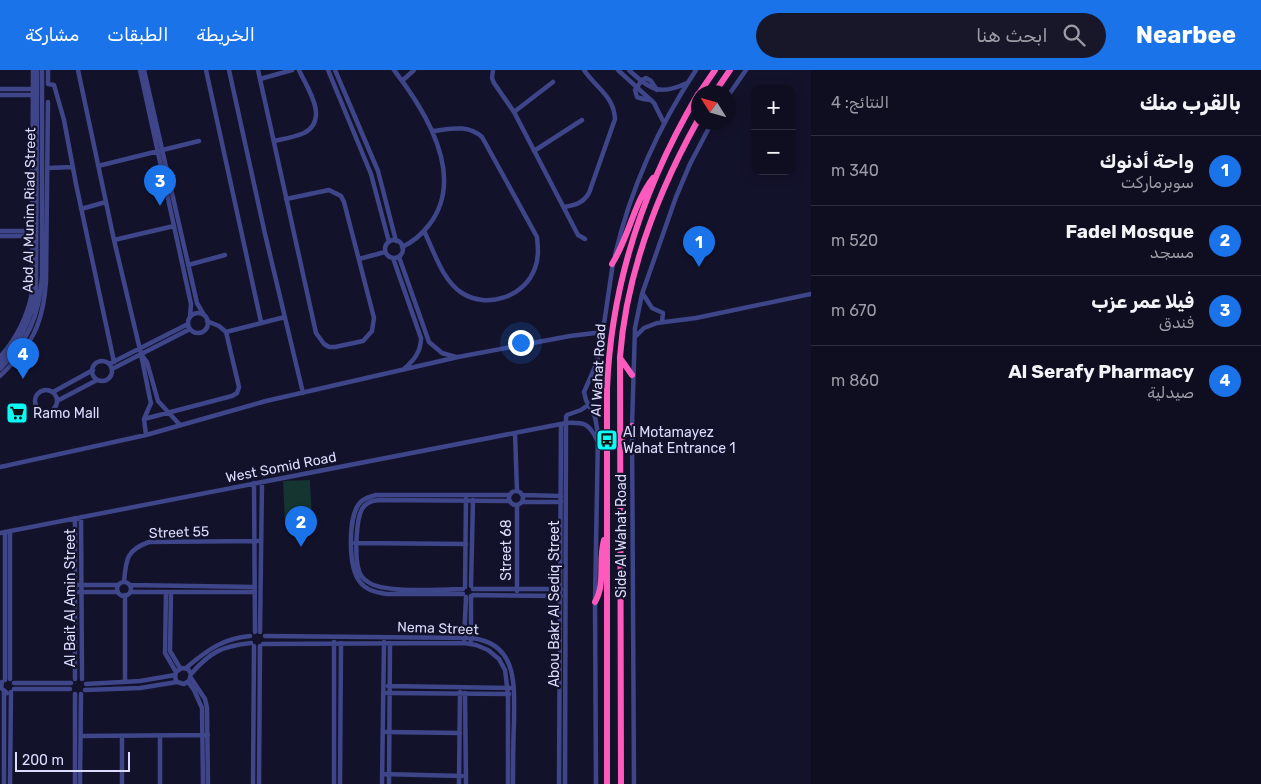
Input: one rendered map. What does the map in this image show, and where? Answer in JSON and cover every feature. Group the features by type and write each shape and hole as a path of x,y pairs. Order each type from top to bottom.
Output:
{"highway":[{"name":"Al Wahat Road","path":"704,85 714,70"},
{"path":"720,85 730,70"},
{"name":"Al Wahat Road","path":"607,784 608,389 612,329 626,261 657,174 691,108"},
{"name":"Al Wahat Road","path":"621,784 620,358 622,329 641,252 671,176 693,130"},
{"path":"612,264 627,236 644,192 657,174"},
{"path":"620,358 632,376"},
{"path":"620,441 632,426"},
{"path":"595,602 601,587 602,548 607,535"}],"street":[{"path":"0,90 37,89 33,70"},
{"name":"Abd Al Munim Riad Street","path":"0,369 24,341 33,324 38,308 42,277 39,233 37,70"},
{"name":"Abd Al Munim Riad Street","path":"37,89 42,70"},
{"path":"48,70 48,84 54,85 64,120 114,362"},
{"path":"78,70 150,403 144,419 146,435"},
{"path":"140,70 196,303 207,321 207,326 202,332 196,333 189,326"},
{"path":"144,70 149,102"},
{"path":"206,70 261,322"},
{"path":"229,70 303,393"},
{"path":"258,70 286,200 316,333 324,344 329,347 363,341 372,331 374,318 347,209 341,196 329,190 322,190 286,200"},
{"path":"260,79 292,70"},
{"path":"274,142 303,133 311,128 316,120 317,111 299,70"},
{"path":"328,70 372,174 389,242"},
{"path":"335,70 375,164 396,241 402,247 403,251 399,257 393,258 385,252 385,247 389,242 396,241"},
{"path":"394,70 414,97 432,131 444,167 443,195 439,209 424,230 415,239 402,247"},
{"path":"402,81 414,70"},
{"path":"493,70 492,78 494,83 514,112 578,234 585,239"},
{"path":"564,207 578,204 585,199 615,119 609,98 584,70"},
{"path":"618,70 637,88"},
{"path":"629,70 641,81"},
{"path":"596,784 595,602 598,441 596,422 585,398 585,390 597,363 612,264 622,224 633,192 664,123 696,70"},
{"path":"736,85 746,70"},
{"path":"630,82 635,76"},
{"path":"664,123 652,100 637,97 635,93 641,81 645,78 649,79 657,90 670,90 688,82"},
{"path":"514,112 553,82"},
{"path":"0,95 37,95"},
{"path":"0,376 22,353 40,320 46,281 39,233 48,168 48,102"},
{"path":"534,151 582,120"},
{"path":"424,230 444,274 452,284 473,298 486,300 501,299 515,292 527,282 535,269 538,253 536,237 482,137 475,131 467,128 432,131"},
{"name":"Side Al Wahat Road","path":"634,784 632,376 634,339 642,294 680,186 708,130"},
{"path":"98,166 199,141"},
{"path":"160,150 191,304 189,326"},
{"path":"48,168 73,167"},
{"path":"81,209 106,202"},
{"path":"114,240 174,226"},
{"path":"0,231 39,233"},
{"path":"0,236 39,233"},
{"name":"Abd Al Munim Riad Street","path":"1,360 21,337 33,308 36,292 39,233"},
{"path":"359,259 385,252"},
{"path":"188,266 225,255"},
{"path":"399,257 429,342 442,353 458,357"},
{"path":"393,258 421,338 421,345 416,358 404,370"},
{"path":"642,294 652,308 663,313 662,322"},
{"path":"634,339 644,328 653,324 696,318 811,294"},
{"path":"190,317 196,313 204,315"},
{"path":"226,332 285,316"},
{"path":"144,419 232,396 237,393 239,387 226,332 219,326 207,321"},
{"path":"110,367 189,326"},
{"path":"0,467 146,435 256,403 458,357 570,336 603,332"},
{"path":"57,401 52,392 46,390 40,392 36,398 36,405 40,410 46,412 55,407 57,401 97,380 106,380 111,376 110,367 114,362 140,351"},
{"path":"140,351 147,362 158,401 180,425"},
{"path":"97,380 93,375 96,364 101,362 110,367"},
{"path":"52,392 93,370"},
{"path":"150,403 158,401"},
{"path":"563,423 566,415 588,405"},
{"name":"West Somid Road","path":"5,532 563,423 578,422 586,425 592,430 598,441"},
{"name":"Abou Bakr Al Sediq Street","path":"559,784 563,423"},
{"path":"515,433 517,492"},
{"path":"257,632 256,589 262,482"},
{"path":"254,483 258,542"},
{"path":"517,492 510,495 473,498 388,498 368,503 361,510 356,520 355,543 359,570 370,584 391,589 562,596"},
{"path":"517,492 522,495 563,496"},
{"path":"510,495 510,501"},
{"path":"522,495 522,502"},
{"path":"466,498 466,544 471,644"},
{"path":"473,498 510,501 517,505 522,502 562,502"},
{"path":"464,641 473,498"},
{"name":"Street 68","path":"517,505 517,594"},
{"name":"Al Bait Al Amin Street","path":"81,517 82,679"},
{"name":"Al Bait Al Amin Street","path":"70,689 73,681 75,518"},
{"path":"5,532 2,639 6,681 12,691 10,784"},
{"name":"Street 55","path":"124,582 126,561 131,552 149,542 258,542"},
{"path":"355,543 466,544"},
{"path":"75,585 118,585 124,582 130,586 169,590"},
{"path":"118,585 118,592"},
{"path":"130,586 130,592"},
{"path":"468,592 517,588 562,589"},
{"path":"125,596 130,592 256,589"},
{"path":"169,590 166,652 177,672 177,682"},
{"path":"4,591 6,681 2,690 1,733 4,784"},
{"path":"75,592 118,592 125,596"},
{"path":"125,596 125,682"},
{"name":"Abou Bakr Al Sediq Street","path":"562,596 565,784"},
{"path":"86,684 140,681 177,672 186,668 217,644 235,638 250,636 257,632"},
{"path":"253,784 264,636 257,632"},
{"path":"250,636 253,644 259,784"},
{"name":"Nema Street","path":"264,636 334,641"},
{"name":"Nema Street","path":"253,644 334,641 464,641 471,638 490,643 502,653 512,670 508,784"},
{"path":"334,641 334,784"},
{"path":"340,784 341,641"},
{"path":"382,784 384,641"},
{"path":"390,641 390,784"},
{"name":"Nema Street","path":"464,641 488,650 499,658 506,670 511,691 513,784"},
{"path":"2,690 70,689 80,693 140,688 177,682 184,684 206,658 220,649 235,644 253,644"},
{"path":"186,668 202,708 208,784"},
{"path":"6,681 73,681 82,679 86,684"},
{"path":"75,784 80,693 86,684"},
{"path":"383,686 511,691"},
{"path":"463,688 466,784"},
{"path":"383,693 463,694 511,691"},
{"path":"80,693 80,784"},
{"path":"459,784 463,694"},
{"path":"383,732 460,733"},
{"path":"1,733 10,733"},
{"path":"81,736 205,735"},
{"path":"202,784 205,735"},
{"path":"122,736 122,784"},
{"path":"160,736 160,784"},
{"path":"334,765 340,764"},
{"path":"382,774 466,776"}],"green space":[{"path":"310,480 312,521 285,523 283,481"}],"place":[{"name":"فيلا عمر عزب","path":"160,206"},
{"name":"واحة أدنوك","path":"699,267"},
{"name":"Al Serafy Pharmacy","path":"23,379"},
{"name":"Ramo Mall","path":"17,413"},
{"name":"Al Motamayez Wahat Entrance 1","path":"607,440"},
{"name":"Fadel Mosque","path":"301,547"}]}
